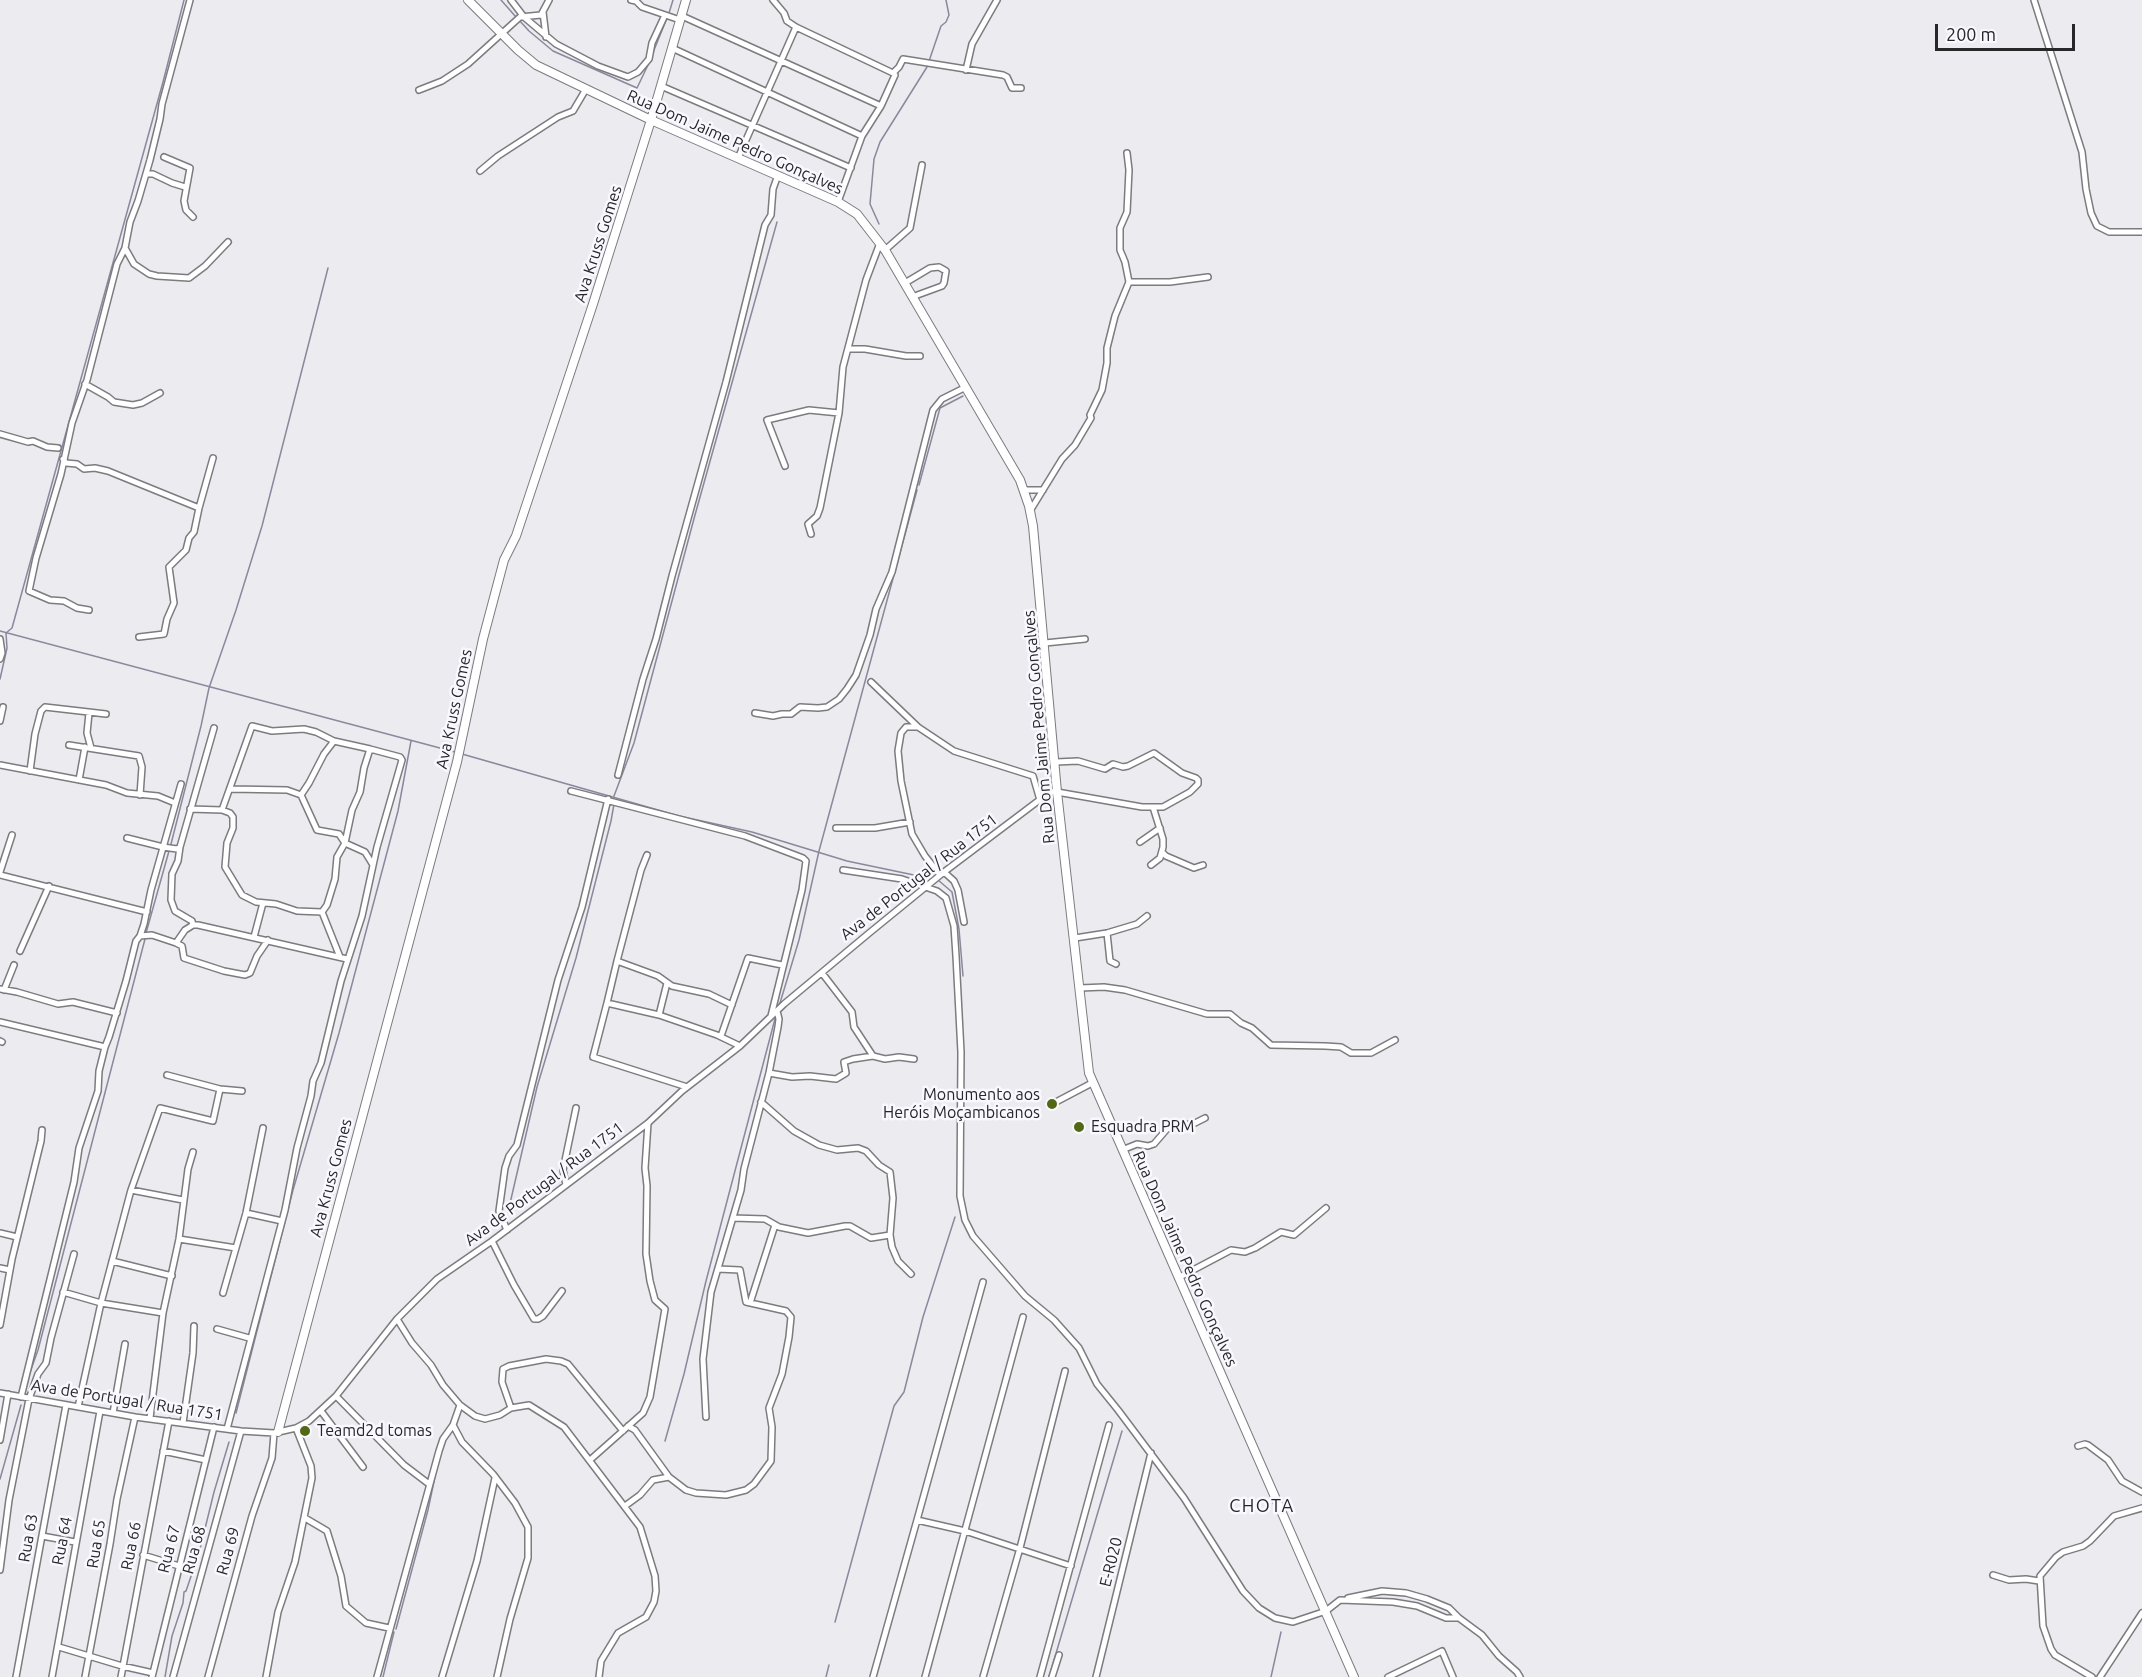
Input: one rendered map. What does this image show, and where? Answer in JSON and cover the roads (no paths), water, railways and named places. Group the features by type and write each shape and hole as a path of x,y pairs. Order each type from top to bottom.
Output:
{"main road":[{"name":"Rua Dom Jaime Pedro Gonçalves","path":"468,0 536,65 651,120 838,202 857,214 883,247 999,442 1024,490 1030,511 1045,643 1057,792 1089,1073 1354,1677"},
{"name":"Ava Kruss Gomes","path":"276,1432 457,762 483,639 504,560 520,525 651,120 686,0"}],"street":[{"path":"89,610 29,591 72,423 85,384 117,264 125,248 132,213 138,201 150,160 162,104 190,0"},
{"path":"511,0 522,17 556,45 598,66 631,77 649,58 652,43 667,16"},
{"path":"418,90 431,87 455,73 522,17 538,16 543,12 549,0"},
{"path":"631,0 636,1 642,7 667,16 681,18 782,60 881,106"},
{"path":"773,0 788,21 796,27 893,73"},
{"path":"966,70 972,44 997,0"},
{"path":"2034,0 2082,152 2086,189 2091,213 2097,226 2109,232 2142,232"},
{"path":"543,12 546,37"},
{"path":"738,158 796,27"},
{"path":"672,48 862,136"},
{"path":"838,202 862,136 881,106 895,75 893,73 904,58 1003,75 1007,77 1012,88 1021,88"},
{"path":"661,86 851,168"},
{"path":"480,171 498,156 558,117 573,111 586,89"},
{"path":"1030,511 1062,459 1076,445 1091,418 1090,415 1102,390 1107,348 1115,316 1129,282 1120,250 1120,228 1127,212 1129,170 1127,153"},
{"path":"164,157 190,168 185,206 193,217"},
{"path":"150,160 159,178"},
{"path":"811,534 808,524 818,516 820,508 839,413 841,382 866,280 883,247 910,228 922,165"},
{"path":"146,174 153,174 186,187"},
{"path":"618,775 726,382 765,225 771,215 773,189 778,176"},
{"path":"125,248 134,264 149,274 189,278 206,266 228,242"},
{"path":"905,283 930,268 939,267 946,271 942,286 912,297"},
{"path":"1129,282 1170,282 1208,277"},
{"path":"849,349 920,356"},
{"path":"85,384 114,402 133,405 142,403 160,393"},
{"path":"755,713 773,716 791,714 800,707 827,707 839,699 847,689 856,675 876,609 892,572 933,410 942,399 966,387"},
{"path":"785,466 767,420 808,410 839,413"},
{"path":"0,434 58,448"},
{"path":"139,637 164,634 174,603 169,567 186,550 189,538 194,532 213,458"},
{"path":"63,459 66,464 77,464 84,469 95,468 108,471 199,508"},
{"path":"1024,490 1043,490"},
{"path":"0,639 2,653 0,659"},
{"path":"1045,643 1085,639"},
{"path":"871,682 918,727 954,751 1033,776 1040,800"},
{"path":"0,721 3,707"},
{"path":"30,771 35,734 41,711 45,707 106,714"},
{"path":"79,780 88,748 89,713"},
{"path":"222,810 252,726 272,731 304,729 334,741 370,749 402,760 373,865 362,916 347,959 324,1052 313,1081 282,1221 249,1338 227,1429"},
{"path":"918,727 904,728 899,742 900,772 910,822 915,840 942,874 954,881 964,922"},
{"path":"193,925 192,921 175,911 171,900 172,874 178,861 190,809 214,728"},
{"path":"301,795 334,741"},
{"path":"69,745 139,756 142,767 140,795"},
{"path":"322,912 327,905 335,879 337,857 345,843 370,749"},
{"path":"1056,762 1078,761 1106,770 1113,764 1128,766 1154,753 1182,773 1198,780 1198,784 1190,792 1163,807 1114,803 1057,792"},
{"path":"0,765 106,785 127,793 158,796 175,803"},
{"path":"21,1397 74,1182 79,1148 98,1090 99,1071 105,1047 117,1013 136,941 140,936 147,912 181,783"},
{"path":"231,789 287,790 301,795 317,830 339,834 345,843 364,852 373,865"},
{"path":"571,791 745,836 806,861 771,1016"},
{"name":"Ava de Portugal / Rua 1751","path":"0,1393 135,1417 241,1431 276,1432 296,1428 321,1411 336,1396 397,1319 437,1279 507,1230 648,1123 687,1087 740,1046 771,1016 942,874 1050,792 1057,792"},
{"path":"507,1230 499,1211 505,1168 517,1145 558,980 582,908 608,799"},
{"path":"1151,865 1160,858 1162,852 1160,828 1152,807"},
{"path":"190,809 222,810 231,813 233,823 231,837 227,843 225,867 242,895 263,903 308,912 322,912"},
{"path":"836,828 875,828 910,822"},
{"path":"1140,842 1160,828"},
{"path":"12,835 0,873 147,912"},
{"path":"127,838 163,847 177,849 180,847"},
{"path":"1162,852 1190,866 1203,866"},
{"path":"647,855 641,870 593,1057 687,1087"},
{"path":"843,870 881,875 926,887 946,898 954,926 961,1052 960,1196 965,1221 973,1236 1025,1296 1054,1320 1079,1348 1097,1384 1184,1498 1243,1591 1259,1608 1275,1618 1293,1622 1326,1611 1340,1600 1382,1591 1406,1593 1427,1599 1449,1608 1482,1635 1520,1677"},
{"path":"20,951 49,886"},
{"path":"254,937 263,903"},
{"path":"322,912 340,957"},
{"path":"1075,938 1107,933 1137,924 1147,916"},
{"path":"176,943 185,930 193,925 347,959"},
{"path":"1107,933 1110,961 1116,964"},
{"path":"140,936 152,935 176,943 182,946 184,958 245,975 250,973 257,956 268,940"},
{"path":"721,1036 748,957 782,965"},
{"path":"617,961 644,970 678,988 709,994 732,1005"},
{"path":"15,965 2,990 58,1004 73,1002 117,1013"},
{"path":"822,973 852,1012 854,1027 873,1056"},
{"path":"659,1015 667,983"},
{"path":"1080,988 1104,987 1125,990 1207,1014 1230,1014 1252,1028 1271,1045 1341,1047 1352,1053 1371,1053 1395,1040"},
{"path":"607,1003 659,1015 721,1036 740,1046"},
{"path":"706,1417 703,1359 711,1292 733,1218 769,1072 778,1027 777,1011"},
{"path":"0,1022 105,1047"},
{"path":"769,1072 792,1077 810,1076 836,1079 846,1073 844,1062 873,1056 885,1059 899,1057 914,1059"},
{"path":"167,1075 220,1089 242,1090"},
{"path":"1054,1103 1092,1083"},
{"path":"78,1407 100,1303 131,1190 160,1108 213,1121 220,1089"},
{"path":"761,1102 794,1131 819,1145 837,1150 858,1148 866,1151 879,1165 890,1172 893,1198 890,1235 895,1257 911,1274"},
{"path":"566,1185 563,1170 576,1108"},
{"path":"1122,1150 1137,1144 1148,1146 1167,1129 1195,1123 1205,1118"},
{"path":"590,1460 644,1412 650,1397 665,1309 655,1300 646,1254 645,1147 648,1123"},
{"path":"223,1293 246,1213 263,1128"},
{"path":"0,1325 17,1237 42,1130"},
{"path":"150,1418 164,1313 179,1239 188,1169 193,1152"},
{"path":"131,1190 183,1200"},
{"path":"1178,1278 1231,1250 1245,1252 1281,1232 1294,1235 1326,1208"},
{"path":"246,1213 282,1221"},
{"path":"733,1218 765,1219 775,1225 808,1233 845,1226 871,1238 890,1235"},
{"path":"750,1304 775,1225"},
{"path":"0,1233 17,1237"},
{"path":"179,1239 236,1248"},
{"path":"492,1241 534,1319 538,1320 543,1316 562,1291"},
{"path":"0,1570 9,1500 29,1399 38,1374 46,1363 74,1254"},
{"path":"112,1261 172,1276"},
{"path":"0,1268 10,1270"},
{"path":"628,1426 635,1430 669,1477 686,1490 726,1495 750,1488 771,1461 770,1408 782,1374 791,1317 786,1311 746,1302 740,1270 718,1269"},
{"path":"873,1677 982,1282"},
{"path":"63,1292 100,1303 164,1313"},
{"path":"925,1677 1023,1317"},
{"path":"397,1319 443,1385 460,1405 475,1416 485,1419 500,1415 511,1408 529,1405 564,1427 643,1533 655,1576 656,1591 652,1609 646,1617 618,1634 601,1662 599,1677"},
{"path":"183,1423 193,1353 194,1326"},
{"path":"217,1329 249,1338"},
{"path":"113,1413 125,1344"},
{"path":"511,1408 503,1386 501,1375 503,1370 509,1366 546,1359 561,1361 568,1364 623,1431"},
{"path":"983,1677 1020,1548 1065,1371"},
{"path":"0,1440 8,1394"},
{"path":"336,1396 404,1465 429,1484"},
{"name":"Rua 63","path":"16,1677 66,1405"},
{"path":"377,1677 429,1484 443,1439 453,1425 460,1405"},
{"name":"Rua 64","path":"52,1677 100,1411"},
{"path":"321,1411 363,1467"},
{"name":"Rua 65","path":"85,1677 126,1453 135,1417"},
{"path":"633,1420 635,1430"},
{"name":"Rua 66","path":"121,1677 169,1421"},
{"path":"453,1425 462,1442 495,1478 523,1516 528,1527 526,1568 497,1677"},
{"path":"1040,1677 1109,1425"},
{"name":"Rua 67","path":"152,1675 214,1427"},
{"path":"266,1677 278,1612 295,1562 305,1518 312,1472 296,1428"},
{"name":"Rua 68","path":"172,1677 241,1431"},
{"name":"Rua 69","path":"208,1677 252,1516 272,1458 276,1432"},
{"path":"2078,1446 2088,1445 2108,1460 2123,1482 2142,1492"},
{"path":"163,1451 206,1460"},
{"name":"E-R020","path":"1096,1677 1151,1453"},
{"path":"625,1506 640,1495 653,1480 669,1477"},
{"path":"442,1677 477,1562 495,1478"},
{"path":"2092,1677 2055,1655 2050,1649 2043,1626 2040,1576 2063,1552 2083,1546 2114,1516 2142,1508"},
{"path":"305,1518 327,1531 341,1576 346,1606 366,1623 389,1629"},
{"path":"917,1520 965,1531 1071,1566"},
{"path":"42,1536 75,1542"},
{"path":"143,1555 179,1566"},
{"path":"1993,1575 2009,1580 2039,1581"},
{"path":"1340,1600 1393,1602 1417,1606 1446,1618 1459,1618"},
{"path":"2100,1677 2142,1613"},
{"path":"59,1647 152,1675"},
{"path":"1388,1677 1442,1651 1453,1677"},
{"path":"1052,1677 1059,1656"}],"waterway":[{"path":"0,679 7,648 6,633 12,628 184,0"},
{"path":"501,0 516,17"},
{"path":"669,13 673,0"},
{"path":"879,224 870,204 874,159 880,142 927,67 941,26 949,15 946,0"},
{"path":"652,55 667,18"},
{"path":"519,20 553,51 637,88 648,65"},
{"path":"614,796 634,743 777,222"},
{"path":"171,844 209,688 262,526 328,268"},
{"path":"919,485 940,408 963,396"},
{"path":"780,1003 799,940 819,851 917,490"},
{"path":"0,631 455,752"},
{"path":"236,1413 293,1190 339,1033 398,811 411,741"},
{"path":"462,754 679,816 752,832 847,861 933,879"},
{"path":"508,1212 537,1087 576,958 614,804"},
{"path":"146,933 169,851"},
{"path":"938,880 952,892 959,929 963,976"},
{"path":"28,1378 38,1350 145,939"},
{"path":"665,1441 776,1015"},
{"path":"835,1622 894,1406 904,1392 923,1317 955,1217"},
{"path":"0,1479 21,1405"},
{"path":"1049,1677 1122,1431"},
{"path":"165,1677 172,1636 183,1603 184,1592 199,1553 229,1442"},
{"path":"396,1629 428,1510 437,1467"},
{"path":"383,1677 394,1632"},
{"path":"1271,1677 1281,1632"},
{"path":"826,1677 829,1665"}],"place":[{"name":"Monumento aos Heróis Moçambicanos","path":"1052,1104"},
{"name":"Esquadra PRM","path":"1079,1127"},
{"name":"Teamd2d tomas","path":"305,1431"}],"district":[{"name":"CHOTA","path":"1262,1506"}]}
